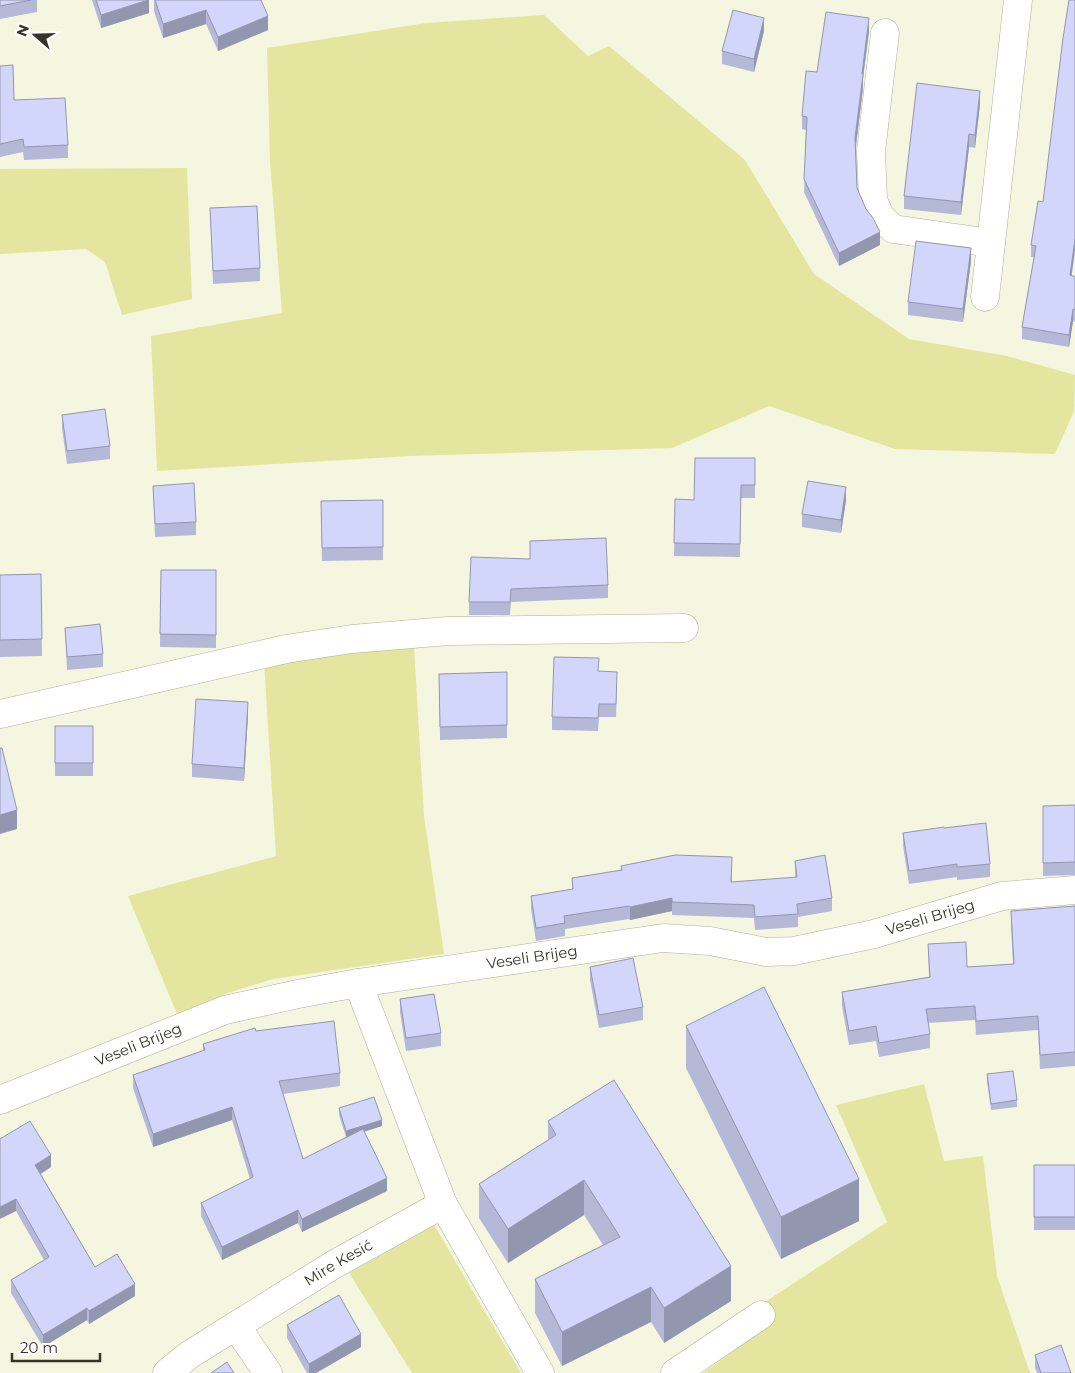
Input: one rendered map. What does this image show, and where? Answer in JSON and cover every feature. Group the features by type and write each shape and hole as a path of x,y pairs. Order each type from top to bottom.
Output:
{"street":[{"path":"985,297 1018,0"},
{"path":"885,34 872,151 873,200 880,216 894,229 991,243"},
{"path":"0,714 286,649 352,639 448,631 684,628"},
{"name":"Veseli Brijeg","path":"0,1100 224,1010 298,994 358,983 663,938 710,941 766,952 794,951 874,934 1002,896 1075,890"},
{"path":"358,983 442,1204 540,1373"},
{"name":"Mire Kesić","path":"167,1373 189,1355 333,1265 442,1204"},
{"path":"675,1373 761,1315"},
{"path":"236,1326 268,1373"}],"green space":[{"path":"544,15 588,56 609,46 745,160 814,274 909,339 1007,356 1075,375 1074,411 1055,454 895,449 769,406 672,448 410,456 157,471 151,336 282,313 270,162 267,48 426,23"},
{"path":"187,168 192,299 122,315 105,262 86,249 0,254 0,169"},
{"path":"414,647 424,816 444,954 273,979 228,993 177,1014 128,896 276,856 264,662"},
{"path":"924,1084 944,1161 983,1156 997,1276 1030,1373 703,1373 773,1322 762,1304 887,1222 836,1105"},
{"path":"434,1225 521,1373 412,1373 349,1273"}],"building":[{"path":"0,0 31,0 0,6"},
{"path":"96,0 148,0 101,15"},
{"path":"155,0 261,0 268,16 218,37 206,10 163,24"},
{"path":"1069,0 1075,0 1075,239 1070,275 1075,277 1075,310 1073,309 1069,335 1022,327 1036,246 1031,245 1038,201 1043,202"},
{"path":"733,10 764,18 754,59 722,51"},
{"path":"826,12 869,18 855,138 857,188 866,209 880,232 839,253 804,179 807,117 802,116 806,71 817,72"},
{"path":"13,65 14,100 65,98 68,145 24,147 23,139 0,144 0,66"},
{"path":"917,83 980,91 975,135 969,134 961,202 904,196"},
{"path":"257,206 260,268 213,271 210,208"},
{"path":"916,241 971,248 963,309 908,302"},
{"path":"105,409 110,446 67,451 62,415"},
{"path":"695,458 755,458 755,485 741,485 740,544 674,543 675,499 694,500"},
{"path":"808,481 846,487 841,520 802,514"},
{"path":"194,483 196,522 155,524 153,486"},
{"path":"383,500 383,547 322,548 321,501"},
{"path":"606,538 608,585 511,589 510,602 469,602 471,557 530,559 530,541"},
{"path":"161,570 216,570 216,635 160,634"},
{"path":"41,574 42,639 0,640 0,575"},
{"path":"100,624 103,654 67,657 65,628"},
{"path":"554,657 599,658 598,671 617,672 616,704 599,704 598,718 552,717"},
{"path":"507,672 507,725 440,727 439,674"},
{"path":"196,699 248,702 244,768 192,764"},
{"path":"55,726 93,726 93,763 55,763"},
{"path":"0,748 2,748 17,810 0,815"},
{"path":"1075,805 1075,862 1043,863 1043,806"},
{"path":"986,823 990,864 957,867 957,864 909,871 903,833"},
{"path":"675,855 732,857 731,882 797,877 795,861 825,855 832,898 797,904 798,914 755,917 754,905 672,902 672,898 630,907 564,916 565,923 536,928 531,896 573,889 572,878 622,870 621,866"},
{"path":"1075,906 1075,1052 1040,1055 1038,1016 976,1021 975,1006 926,1009 930,1034 879,1043 876,1026 849,1031 842,992 930,977 928,944 966,942 967,967 1014,964 1011,911"},
{"path":"633,958 643,1007 599,1015 590,967"},
{"path":"764,987 859,1179 781,1217 686,1026"},
{"path":"434,994 441,1033 406,1038 400,999"},
{"path":"334,1021 340,1073 279,1081 303,1159 363,1129 387,1178 302,1219 298,1210 222,1247 201,1203 253,1177 232,1107 153,1134 133,1075 205,1050 203,1044 255,1028 256,1031"},
{"path":"1013,1071 1017,1100 991,1104 987,1074"},
{"path":"614,1080 731,1266 664,1308 651,1287 562,1332 535,1279 620,1237 584,1180 508,1229 479,1184 556,1135 548,1121"},
{"path":"374,1097 382,1120 346,1131 339,1108"},
{"path":"30,1121 51,1155 35,1165 95,1267 117,1254 135,1284 89,1311 87,1308 43,1335 11,1280 49,1257 16,1199 0,1207 0,1139"},
{"path":"1034,1165 1075,1165 1075,1217 1034,1217"},
{"path":"339,1295 361,1334 309,1364 287,1325"},
{"path":"1061,1345 1071,1373 1041,1373 1035,1355"},
{"path":"227,1362 234,1373 211,1373"}]}
